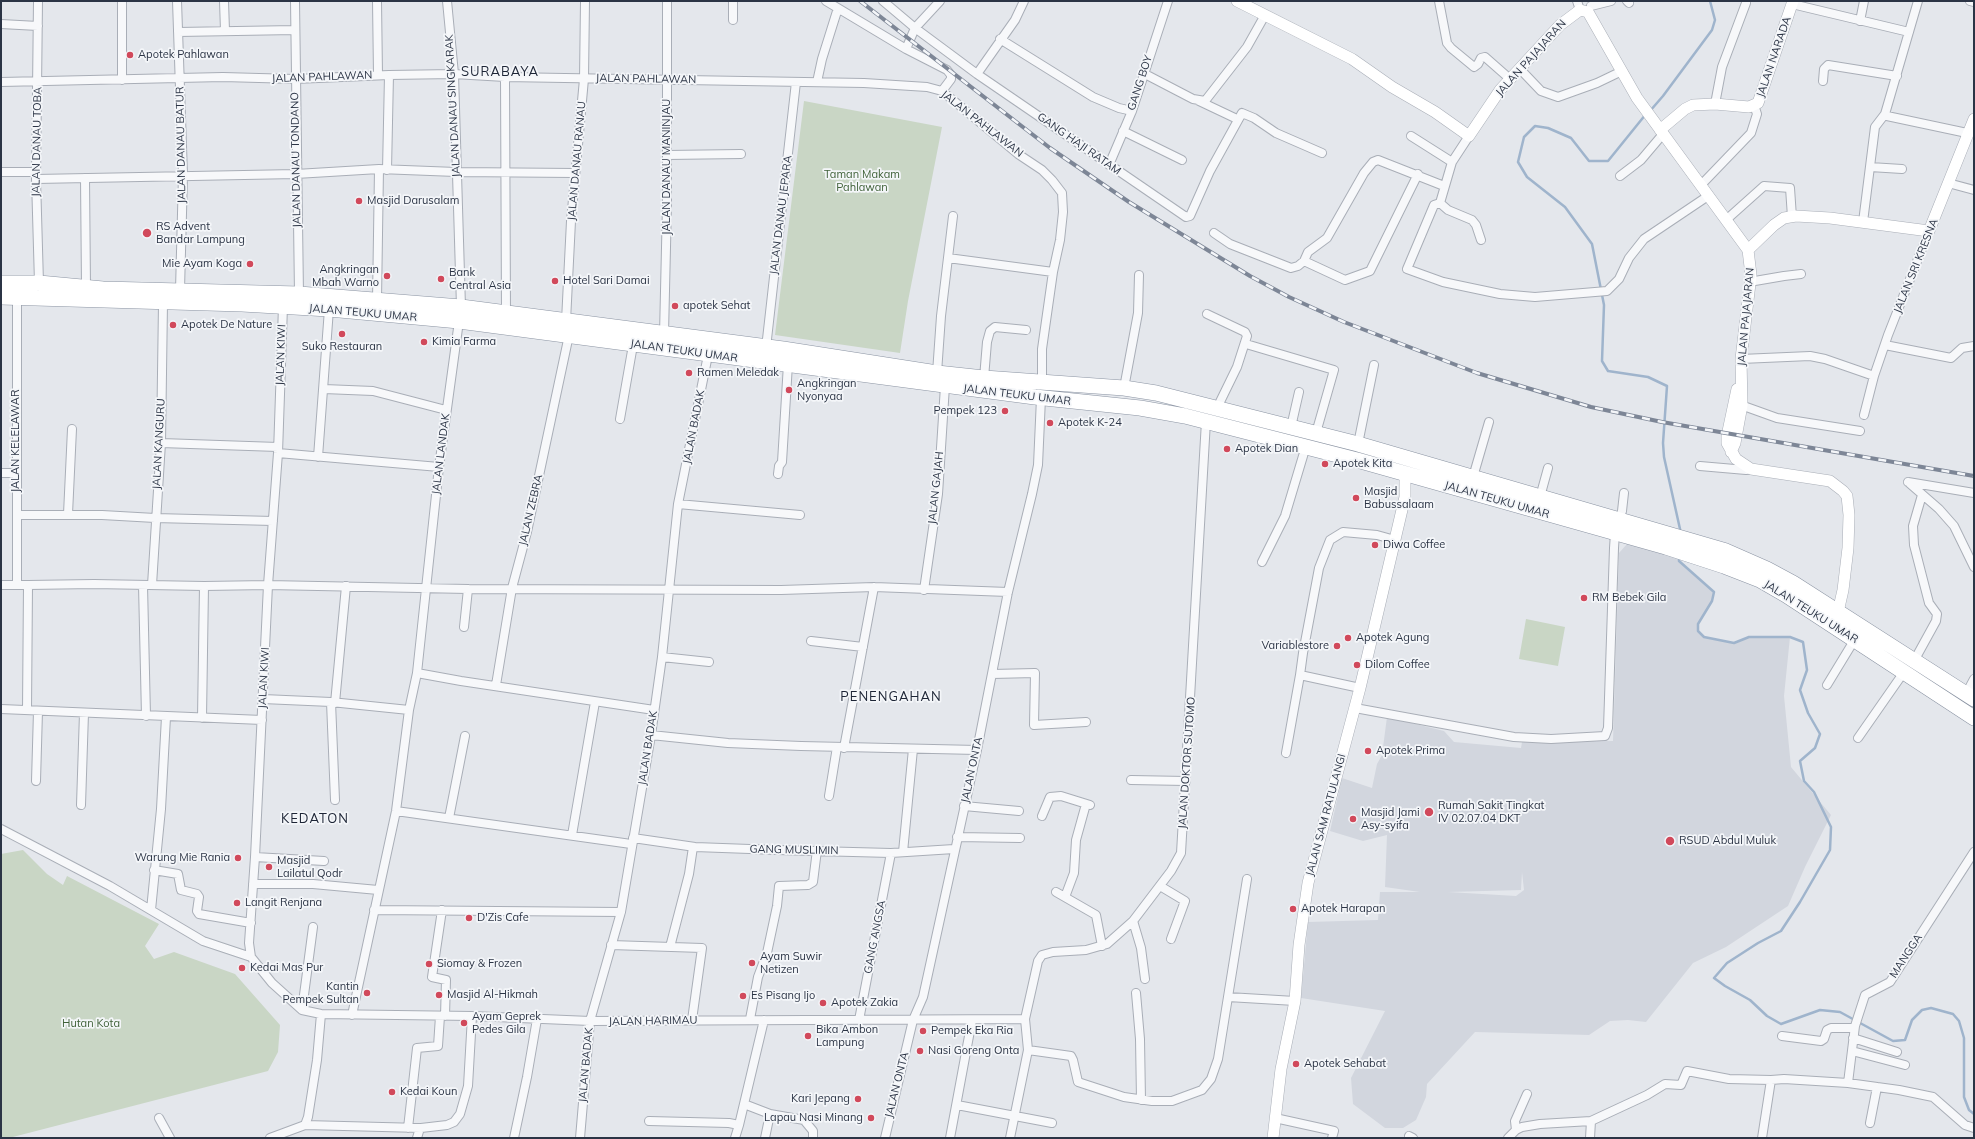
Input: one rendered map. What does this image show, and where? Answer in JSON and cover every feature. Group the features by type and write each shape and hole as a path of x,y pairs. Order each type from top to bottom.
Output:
{"highway":[{"name":"JALAN TEUKU UMAR","path":"1,283 39,283 86,287 180,290 221,298"},
{"name":"JALAN TEUKU UMAR","path":"1,297 163,303 298,294 378,300 460,314 567,328 664,334 766,348 789,357"},
{"name":"JALAN TEUKU UMAR","path":"242,298 283,306 329,309 460,314 506,313 633,345 708,355 789,357 903,374 945,386 1147,409 1206,421 1306,446 1479,495 1726,551 1767,569 1838,612 1970,696"},
{"name":"JALAN TEUKU UMAR","path":"903,374 937,373 984,378 1124,388 1156,392 1358,444 1540,497 1760,580 1786,594 1974,718"},
{"path":"1434,482 1438,467"},
{"path":"1478,479 1479,495"}],"main road":[{"path":"1237,1 1352,59 1392,87 1435,112 1469,136"},
{"name":"JALAN NARADA","path":"1662,132 1685,109 1693,105 1715,104 1748,107 1758,102 1761,97 1792,3"},
{"name":"JALAN PAJAJARAN","path":"1469,136 1500,90 1560,25 1585,6 1637,98 1748,250 1751,275 1741,359 1735,444 1731,452 1742,464 1751,469"},
{"name":"JALAN SRI KRESNA","path":"1929,231 1974,119"},
{"path":"1748,250 1774,225 1784,218 1792,216 1863,222 1929,231"},
{"path":"1751,469 1830,481 1843,490 1847,496 1849,515 1848,548 1843,590 1838,612"},
{"name":"JALAN SAM RATULANGI","path":"1273,1138 1281,1069 1295,1001 1299,945 1308,883 1355,708 1405,496 1412,476"}],"street":[{"name":"JALAN DANAU TOBA","path":"38,1 36,175 39,283"},
{"path":"122,1 122,80"},
{"name":"JALAN DANAU BATUR","path":"177,1 183,176 180,290"},
{"path":"224,1 226,31"},
{"name":"JALAN DANAU TONDANO","path":"295,1 298,294"},
{"path":"377,1 378,75"},
{"name":"JALAN DANAU SINGKARAK","path":"447,1 454,74 460,314"},
{"name":"JALAN DANAU RANAU","path":"567,328 575,173 584,79 585,1"},
{"name":"JALAN DANAU MANINJAU","path":"664,334 668,80 667,1"},
{"path":"733,1 733,20"},
{"path":"826,1 906,49 947,70 951,74 951,79 942,91"},
{"name":"GANG HAJI RATAM","path":"882,1 977,74 1183,216 1194,221"},
{"path":"906,49 916,28 940,1"},
{"path":"977,74 1000,39 1015,20 1024,1"},
{"name":"GANG BOY","path":"1109,165 1132,111 1143,73 1168,1"},
{"path":"1440,1 1447,43 1451,48 1474,67 1481,58 1485,57 1510,79"},
{"path":"1585,6 1611,1"},
{"path":"1860,21 1864,1"},
{"path":"1863,222 1875,127 1885,114 1918,1"},
{"path":"1970,1 1974,2"},
{"path":"1715,104 1722,67 1746,3"},
{"path":"1792,3 1909,32"},
{"path":"817,82 822,59 838,8"},
{"path":"1198,101 1205,101 1210,96 1247,47 1265,15"},
{"path":"1,24 38,26"},
{"path":"178,32 295,30"},
{"path":"1000,39 1093,98 1119,108 1132,111"},
{"path":"1823,81 1824,69 1828,65 1897,76"},
{"path":"1520,70 1541,91 1558,97 1596,83 1622,71"},
{"path":"1143,73 1198,101 1238,119"},
{"name":"JALAN PAHLAWAN","path":"1,82 223,77 295,79 378,75 454,74 584,79 864,83 927,87 942,91 1018,154 1042,170 1062,193 1061,226 1052,272 1042,349 1042,382"},
{"path":"378,300 383,169 389,75"},
{"path":"505,77 506,313"},
{"name":"JALAN DANAU JEPARA","path":"766,348 796,82"},
{"path":"1701,185 1751,134 1757,114 1754,105"},
{"path":"1183,216 1190,216 1210,171 1240,114 1245,113 1276,133 1322,153"},
{"path":"1885,114 1887,116 1967,134"},
{"path":"1123,130 1182,160"},
{"path":"1620,176 1641,160 1662,132"},
{"path":"1411,136 1452,162"},
{"path":"1440,203 1452,162 1469,136"},
{"path":"667,155 741,154"},
{"path":"1214,233 1230,244 1291,268 1298,266 1304,261 1308,252 1327,238 1364,173 1373,162 1378,160 1418,174 1444,186"},
{"path":"1870,167 1902,169"},
{"path":"1,172 85,178 296,174 383,169 456,172 575,173"},
{"path":"1304,261 1344,280 1370,271 1418,174"},
{"path":"85,178 86,287"},
{"path":"1948,184 1974,190"},
{"path":"1726,220 1764,186 1790,188 1792,216"},
{"path":"1440,203 1434,205 1407,269 1443,282 1500,294 1535,297 1593,294 1607,291 1619,279 1629,258 1644,240 1708,196"},
{"path":"1440,203 1448,210 1472,220 1476,225 1481,240"},
{"path":"937,373 941,316 953,216"},
{"name":"JALAN SRI KRESNA","path":"1864,415 1874,376 1929,231"},
{"path":"948,258 1052,272"},
{"path":"1749,282 1801,274"},
{"path":"1124,388 1138,313 1139,276"},
{"name":"JALAN KELELAWAR","path":"17,297 17,585"},
{"name":"JALAN KANGURU","path":"146,716 148,585 161,444 163,303"},
{"name":"JALAN KIWI","path":"251,957 249,951 256,856 268,585 278,450 283,306"},
{"path":"318,457 329,309"},
{"name":"JALAN LANDAK","path":"352,1015 368,947 378,890 396,811 409,710 417,673 439,467 460,314"},
{"path":"1207,314 1245,332 1247,336 1246,344 1217,408"},
{"path":"984,378 987,342 990,331 995,327 1026,330"},
{"name":"JALAN ZEBRA","path":"496,685 512,588 527,532 567,328"},
{"path":"1246,344 1334,370 1316,433"},
{"path":"620,419 633,345"},
{"path":"1885,345 1951,358 1962,348 1974,346"},
{"name":"JALAN BADAK","path":"580,1138 590,1021 621,912 651,735 662,657 678,504 708,355"},
{"path":"1741,359 1810,356 1825,359 1874,376"},
{"path":"778,474 779,466 782,462 789,357"},
{"path":"1358,444 1374,365"},
{"name":"JALAN GAJAH","path":"924,590 938,494 945,386"},
{"path":"324,389 373,391 446,410"},
{"path":"1291,426 1299,392"},
{"name":"JALAN ONTA","path":"885,1138 913,1020 923,997 954,849 977,750 1008,592 1038,465 1040,398"},
{"path":"1738,404 1777,418 1860,431"},
{"name":"JALAN DOKTOR SUTOMO","path":"1025,1019 1035,969 1042,955 1053,952 1086,950 1107,944 1133,921 1171,871 1181,853 1206,421"},
{"path":"1478,479 1489,422"},
{"path":"68,514 72,429"},
{"path":"161,444 278,450 318,457 439,467"},
{"path":"1262,562 1285,516 1306,446"},
{"path":"1700,466 1746,470 1751,469"},
{"path":"1540,497 1548,468"},
{"path":"1,473 16,473"},
{"path":"1974,493 1908,482 1939,509 1954,526 1974,567"},
{"path":"1355,708 1514,737 1551,740 1602,738 1605,736 1608,728 1617,526 1624,493"},
{"path":"1914,661 1936,621 1937,614 1929,603 1914,545 1913,526 1922,495"},
{"path":"678,504 800,515"},
{"path":"17,515 68,514 273,521"},
{"path":"1286,753 1319,568 1330,540 1343,532 1352,532 1395,540"},
{"path":"1,585 268,585 668,590 781,590 874,587 1008,592"},
{"path":"27,710 28,585"},
{"path":"202,718 204,586"},
{"path":"335,800 333,702 346,586"},
{"path":"829,796 863,647 874,587"},
{"path":"464,627 468,588"},
{"path":"1827,685 1855,640"},
{"path":"810,641 863,647"},
{"path":"662,657 709,662"},
{"path":"1858,738 1904,672"},
{"path":"417,673 654,710"},
{"path":"992,674 1035,673 1034,725 1086,722"},
{"path":"1300,675 1360,688"},
{"path":"1970,696 1974,679"},
{"path":"263,699 333,702 409,710"},
{"path":"572,835 595,702"},
{"path":"1,709 262,720"},
{"path":"36,781 38,711"},
{"path":"81,805 84,713"},
{"path":"151,910 161,809 166,717"},
{"path":"651,735 722,742 801,746 977,750"},
{"path":"449,818 465,736"},
{"path":"903,852 913,749"},
{"path":"1132,780 1186,781"},
{"path":"1042,816 1050,797 1062,796 1088,805 1076,840 1074,873 1064,897"},
{"path":"964,806 1019,811"},
{"name":"GANG MUSLIMIN","path":"396,811 572,835 693,847 891,853 954,849"},
{"path":"1,829 110,886 203,941 251,957 272,983 302,1010 321,1014 317,1060 308,1117 304,1126"},
{"path":"957,837 1020,838"},
{"path":"670,947 689,874 693,847"},
{"path":"750,1019 758,976 767,953 777,906 779,886 792,884 808,885 813,882 817,850"},
{"name":"MANGGA","path":"1848,1083 1854,1027 1865,995 1890,982 1971,862 1974,852"},
{"name":"GANG ANGSA","path":"859,1020 891,853"},
{"path":"256,856 324,861"},
{"path":"154,870 178,874 181,890 197,894 199,897 197,911 199,914 251,923"},
{"path":"1028,1050 1070,1056 1074,1060 1078,1082 1124,1098 1172,1101 1202,1090 1208,1086 1218,1059 1247,879"},
{"path":"253,884 313,884 378,890"},
{"path":"1160,886 1185,901 1171,939"},
{"path":"1056,892 1093,912 1097,917 1102,946"},
{"path":"374,910 621,912"},
{"path":"408,1128 417,1048 438,1046 443,1016 446,980 432,977 442,910"},
{"path":"1133,921 1143,959 1145,979"},
{"path":"302,1010 313,927"},
{"path":"612,945 702,948 692,1020"},
{"path":"1136,993 1140,1039 1141,1100"},
{"path":"1228,997 1295,1001"},
{"name":"JALAN HARIMAU","path":"321,1014 472,1016 590,1021 750,1019 1025,1019"},
{"path":"270,1138 304,1126 408,1128 447,1126 456,1120 460,1114 468,1086 472,1016"},
{"path":"514,1138 537,1019"},
{"path":"1010,1138 1028,1050 1025,1019"},
{"path":"735,1138 764,1020"},
{"path":"950,1138 972,1020"},
{"path":"1782,1036 1821,1041 1824,1039 1827,1030 1831,1028 1854,1027"},
{"path":"1853,1038 1897,1052"},
{"path":"1852,1051 1905,1065"},
{"path":"1508,1138 1516,1130 1540,1124 1591,1121 1647,1095 1665,1084 1681,1085 1687,1071 1729,1079 1784,1079 1848,1083 1933,1097 1965,1125 1974,1128"},
{"path":"1762,1138 1772,1080"},
{"path":"1870,1123 1876,1087"},
{"path":"1516,1130 1515,1121 1527,1094"},
{"path":"744,1104 770,1114 804,1120 810,1126 813,1138"},
{"path":"957,1105 1052,1123"},
{"path":"765,1138 770,1114"},
{"path":"159,1118 170,1138"},
{"path":"1275,1118 1333,1135"},
{"path":"649,1121 729,1123 739,1125"},
{"path":"1590,1138 1591,1121"},
{"path":"417,1138 420,1128"}],"shaded area":[{"name":"RSUD Abdul Muluk","path":"1627,544 1669,551 1714,592 1712,601 1698,624 1698,631 1704,637 1734,643 1749,637 1790,637 1784,696 1791,767 1831,815 1805,867 1788,906 1726,947 1693,963 1646,1022 1628,1020 1610,1021 1589,1035 1475,1032 1427,1084 1426,1097 1416,1120 1403,1128 1385,1128 1353,1104 1351,1078 1385,1011 1301,998 1308,922 1378,920 1380,892 1420,892 1385,887 1387,835 1363,841 1330,831 1342,778 1372,788 1377,764 1382,755 1387,717 1444,731 1454,742 1521,748 1522,742 1613,741 1619,553","holes":["1522,872 1524,890 1516,896 1448,892 1521,890"]}],"green space":[{"name":"Taman Makam Pahlawan","path":"804,101 942,127 908,301 900,353 775,335"},
{"path":"1526,619 1565,627 1558,666 1519,659"},
{"name":"Hutan Kota","path":"23,850 47,874 63,885 67,876 159,924 145,946 154,959 174,952 235,974 280,1025 278,1052 268,1071 9,1138 1,1138 1,854"}],"waterway":[{"path":"1650,111 1663,96 1712,30 1715,20 1710,1"},
{"path":"1646,114 1608,161 1589,161 1571,138 1548,128 1535,126 1524,137 1518,162 1527,177 1565,207 1592,244 1604,305 1602,361 1608,371 1648,377 1667,386 1663,443 1664,457 1680,529"},
{"path":"1679,556 1679,561 1714,592 1712,601 1698,624 1698,631 1704,637 1734,643 1749,637 1790,637 1803,642 1807,670 1800,690 1808,713 1820,734 1815,748 1800,761 1804,781 1814,792 1831,827 1830,850 1800,902 1781,931 1758,943 1727,963 1714,978 1750,1000 1767,1016 1781,1024 1820,1010 1840,1012 1893,1041 1905,1040 1912,1020 1922,1010 1931,1008 1953,1014 1959,1021 1964,1038 1964,1097 1969,1110 1974,1114"}],"railway":[{"path":"860,1 1050,148 1129,202 1250,276 1289,297 1344,322 1477,373 1591,407 1662,422 1974,476"}],"place":[{"name":"Apotek Pahlawan","path":"130,55"},
{"name":"Masjid Darusalam","path":"359,201"},
{"name":"RS Advent Bandar Lampung","path":"147,233"},
{"name":"Mie Ayam Koga","path":"250,264"},
{"name":"Angkringan Mbah Warno","path":"387,276"},
{"name":"Bank Central Asia","path":"441,279"},
{"name":"Hotel Sari Damai","path":"555,281"},
{"name":"apotek Sehat","path":"675,306"},
{"name":"Apotek De Nature","path":"173,325"},
{"name":"Suko Restauran","path":"342,334"},
{"name":"Kimia Farma","path":"424,342"},
{"name":"Ramen Meledak","path":"689,373"},
{"name":"Angkringan Nyonyaa","path":"789,390"},
{"name":"Pempek 123","path":"1005,411"},
{"name":"Apotek K-24","path":"1050,423"},
{"name":"Apotek Dian","path":"1227,449"},
{"name":"Apotek Kita","path":"1325,464"},
{"name":"Masjid Babussalaam","path":"1356,498"},
{"name":"Diwa Coffee","path":"1375,545"},
{"name":"RM Bebek Gila","path":"1584,598"},
{"name":"Apotek Agung","path":"1348,638"},
{"name":"Variablestore","path":"1337,646"},
{"name":"Dilom Coffee","path":"1357,665"},
{"name":"Apotek Prima","path":"1368,751"},
{"name":"Rumah Sakit Tingkat IV 02.07.04 DKT","path":"1429,812"},
{"name":"Masjid Jami Asy-syifa","path":"1353,819"},
{"name":"RSUD Abdul Muluk","path":"1670,841"},
{"name":"Warung Mie Rania","path":"238,858"},
{"name":"Masjid Lailatul Qodr","path":"269,867"},
{"name":"Langit Renjana","path":"237,903"},
{"name":"Apotek Harapan","path":"1293,909"},
{"name":"D'Zis Cafe","path":"469,918"},
{"name":"Ayam Suwir Netizen","path":"752,963"},
{"name":"Siomay & Frozen","path":"429,964"},
{"name":"Kedai Mas Pur","path":"242,968"},
{"name":"Kantin Pempek Sultan","path":"367,993"},
{"name":"Masjid Al-Hikmah","path":"439,995"},
{"name":"Es Pisang Ijo","path":"743,996"},
{"name":"Apotek Zakia","path":"823,1003"},
{"name":"Ayam Geprek Pedes Gila","path":"464,1023"},
{"name":"Pempek Eka Ria","path":"923,1031"},
{"name":"Bika Ambon Lampung","path":"808,1036"},
{"name":"Nasi Goreng Onta","path":"920,1051"},
{"name":"Apotek Sehabat","path":"1296,1064"},
{"name":"Kedai Koun","path":"392,1092"},
{"name":"Kari Jepang","path":"858,1099"},
{"name":"Lapau Nasi Minang","path":"871,1118"}],"district":[{"name":"SURABAYA","path":"500,72"},
{"name":"PENENGAHAN","path":"891,697"},
{"name":"KEDATON","path":"315,819"}]}
